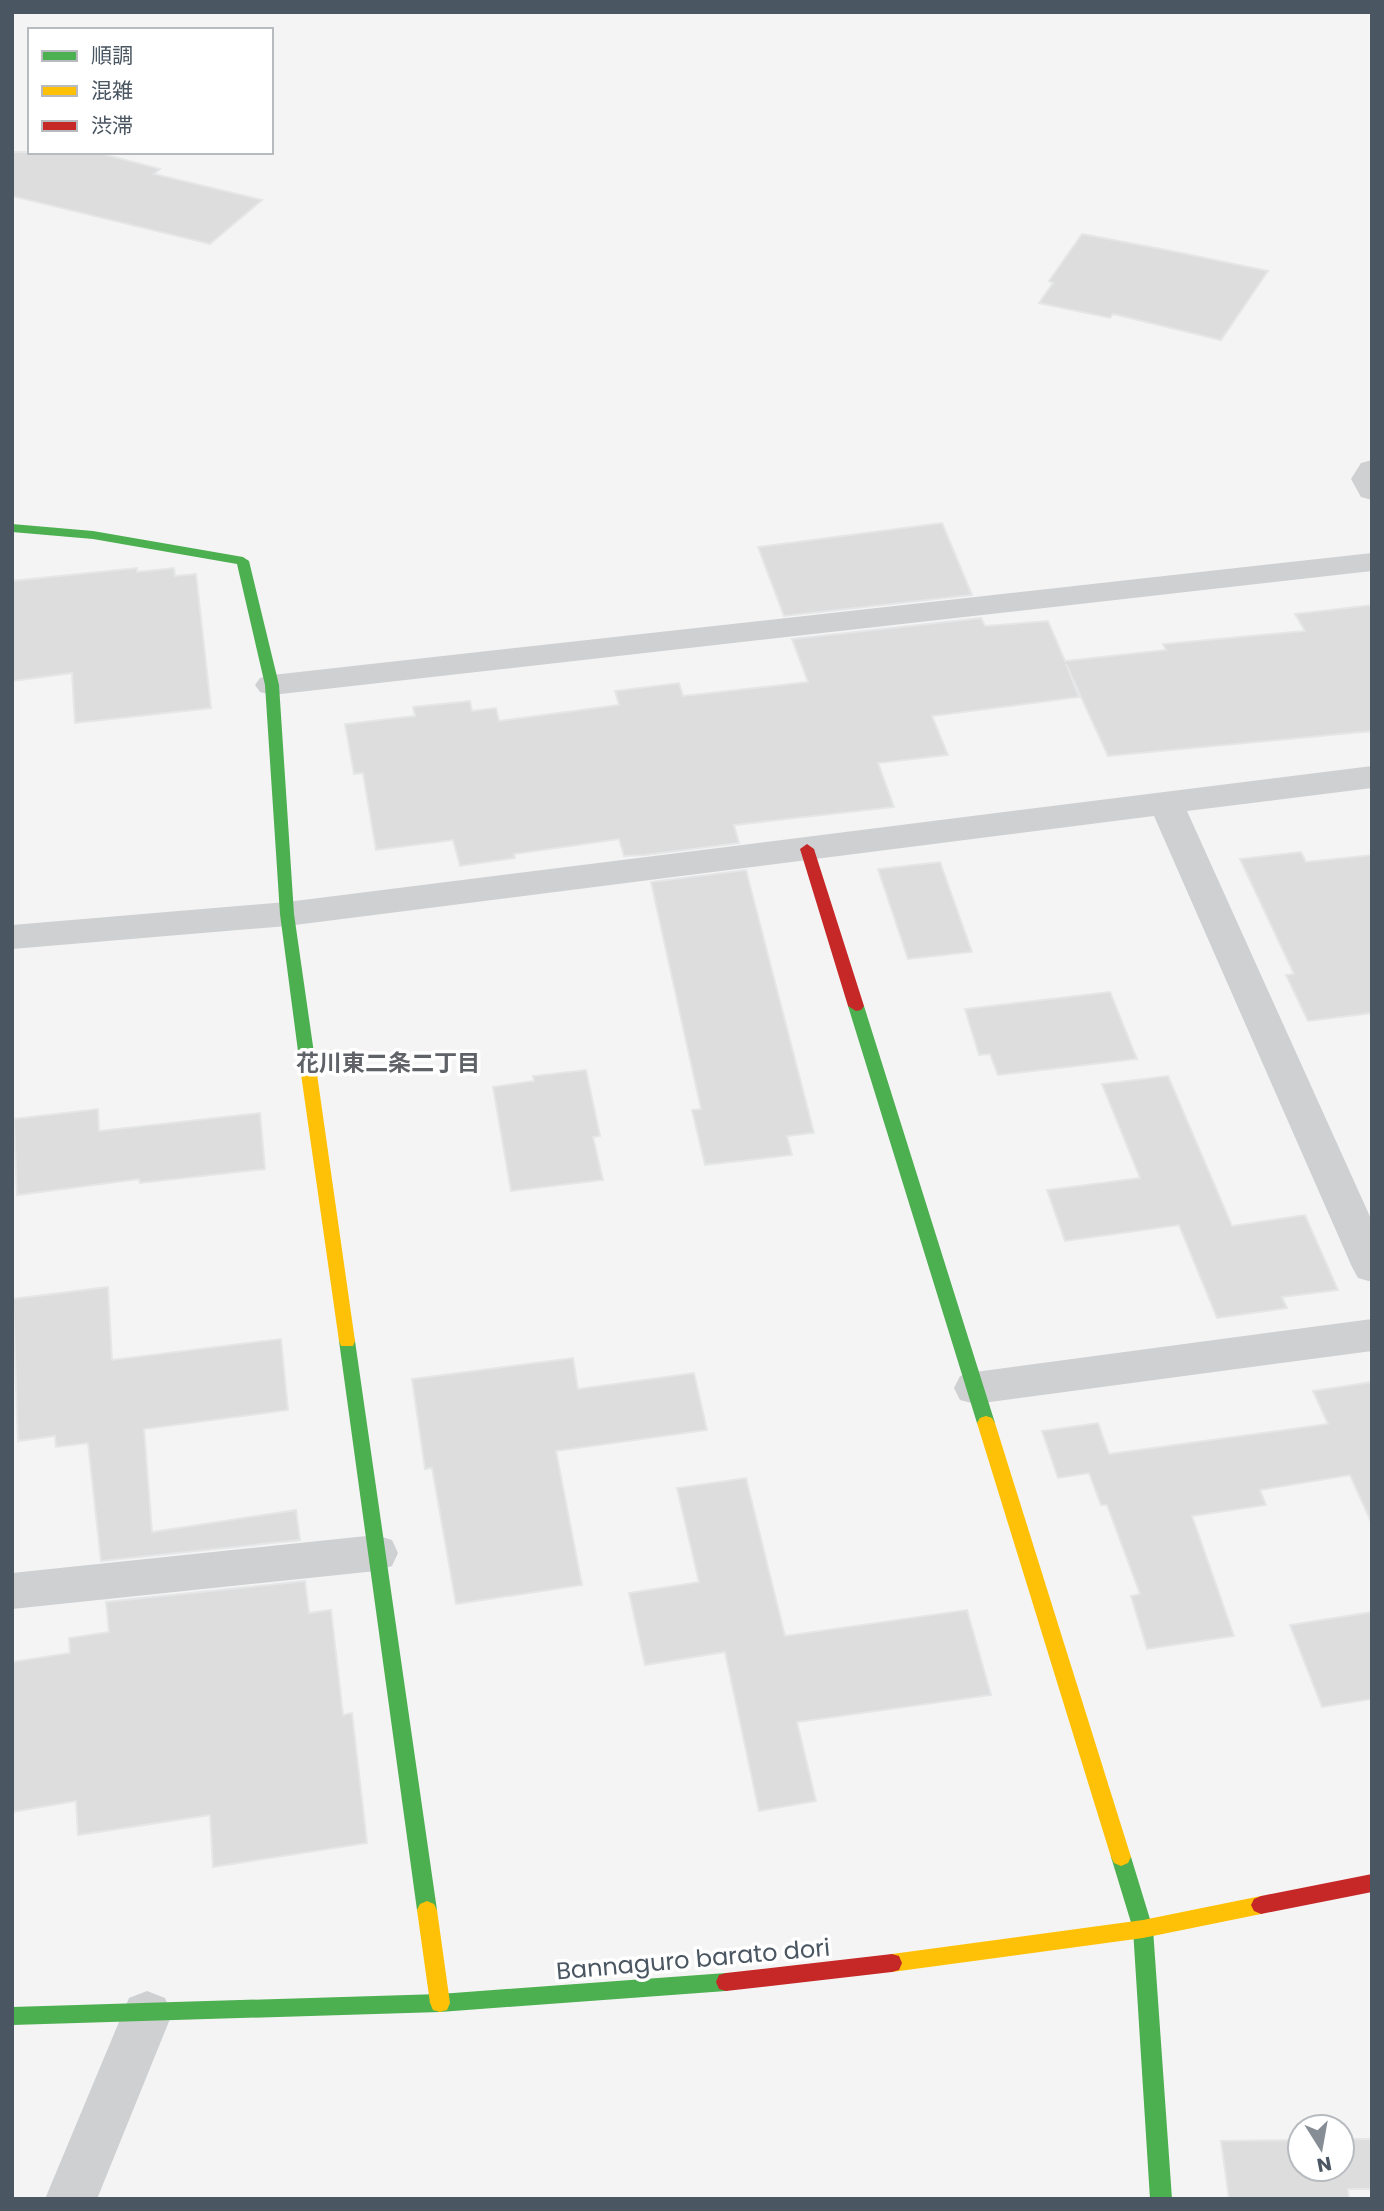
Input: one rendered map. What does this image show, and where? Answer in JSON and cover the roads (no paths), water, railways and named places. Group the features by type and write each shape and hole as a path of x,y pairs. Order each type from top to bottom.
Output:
{"street":[{"path":"1372,470 1366,479 1372,491"},
{"path":"12,528 93,535 243,561 272,685 287,914 440,2003"},
{"path":"272,685 1372,562"},
{"path":"12,937 287,914 1372,777"},
{"path":"1166,803 1372,1267"},
{"path":"807,849 1143,1929 1161,2199"},
{"path":"975,1388 1372,1335"},
{"path":"12,1591 376,1553"},
{"name":"Bannaguro barato dori","path":"12,2016 440,2003 779,1978 1143,1929 1372,1883"},
{"path":"71,2199 147,2014"}],"district":[{"name":"花川東二条二丁目","path":"388,1063"}]}
